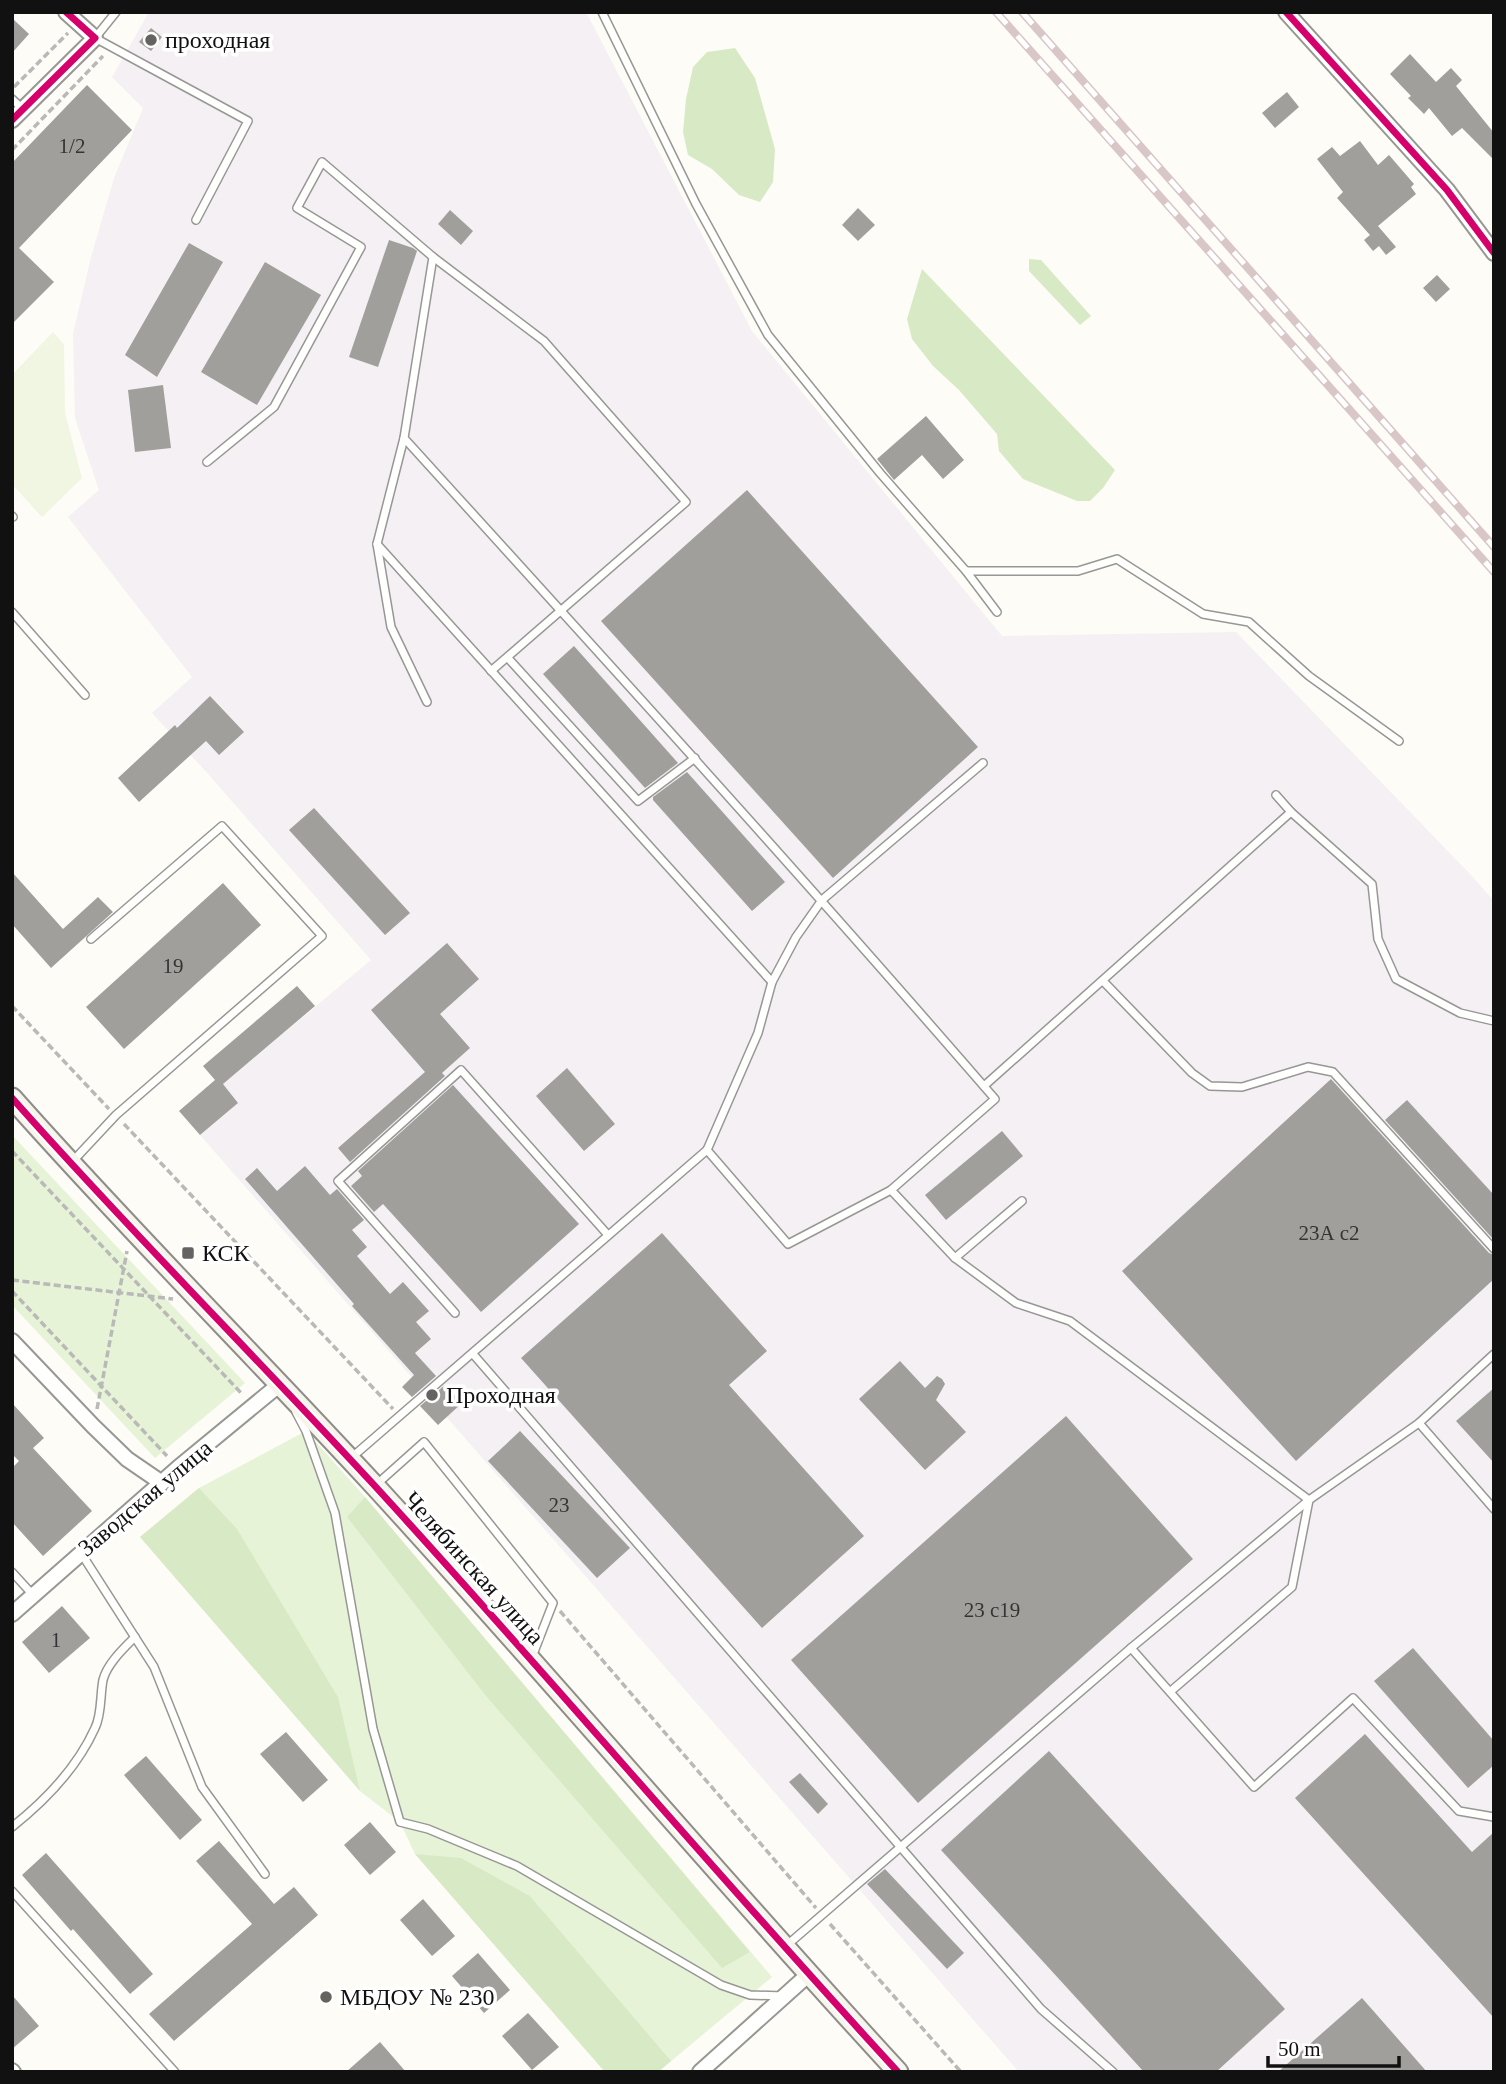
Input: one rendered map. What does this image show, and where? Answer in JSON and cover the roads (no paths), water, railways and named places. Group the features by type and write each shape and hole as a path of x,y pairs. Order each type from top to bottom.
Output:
{"street":[{"path":"1286,12 1447,190 1494,253"},
{"path":"16,110 95,38 72,17"},
{"name":"Челябинская улица","path":"12,1098 375,1486 898,2072"},
{"path":"12,1341 110,1443 127,1459 162,1483"},
{"name":"Заводская улица","path":"12,1614 178,1468 280,1384"},
{"path":"700,2072 809,1975"}],"lane":[{"path":"117,12 95,38 248,121 195,220"},
{"path":"602,12 696,204 768,335 880,472 966,571 997,612"},
{"path":"207,462 274,407 361,247 296,208 322,162 433,257 544,341 686,502 491,671"},
{"path":"427,702 391,627 377,544 404,438 433,257"},
{"path":"404,438 822,900 995,1099 891,1190 788,1244 707,1150"},
{"path":"377,544 772,982"},
{"path":"966,571 1078,571 1117,559 1203,614 1249,622 1309,676 1399,741"},
{"path":"12,612 85,695"},
{"path":"508,657 638,801 695,758"},
{"path":"350,1459 707,1150 758,1033 772,982 796,937 822,900 983,763"},
{"path":"1276,796 1290,812 1372,884 1378,939 1396,979 1460,1013 1494,1021"},
{"path":"984,1086 1290,812"},
{"path":"71,1164 116,1115 322,936 222,826 91,939"},
{"path":"1103,981 1192,1073 1210,1086 1242,1087 1308,1067 1333,1072 1494,1249"},
{"path":"456,1313 338,1181 461,1070 608,1235"},
{"path":"891,1190 955,1258 1016,1303 1070,1321 1309,1500"},
{"path":"955,1258 1022,1201"},
{"path":"473,1354 1041,2010 1114,2072"},
{"path":"785,1947 1131,1648 1309,1500 1419,1423 1494,1354"},
{"path":"280,1384 306,1431 335,1513 373,1729 400,1822 428,1829 517,1866 721,1985 750,1995 787,1996"},
{"path":"1419,1423 1494,1509"},
{"path":"375,1486 424,1441 553,1603 531,1661"},
{"path":"1171,1691 1292,1587 1309,1500"},
{"path":"81,1552 154,1667 202,1787 265,1874"},
{"path":"12,1572 33,1595"},
{"path":"12,1827 37,1807 74,1766 97,1726 104,1676 135,1637"},
{"path":"1131,1648 1254,1787 1353,1698 1458,1811 1494,1817"},
{"path":"12,1891 175,2072"}],"railway":[{"path":"996,12 1494,572"},
{"path":"1022,12 1494,547"}],"place":[{"name":"проходная","path":"151,40"},
{"name":"КСК","path":"188,1253"},
{"name":"Проходная","path":"432,1395"},
{"name":"МБДОУ № 230","path":"326,1997"}]}
